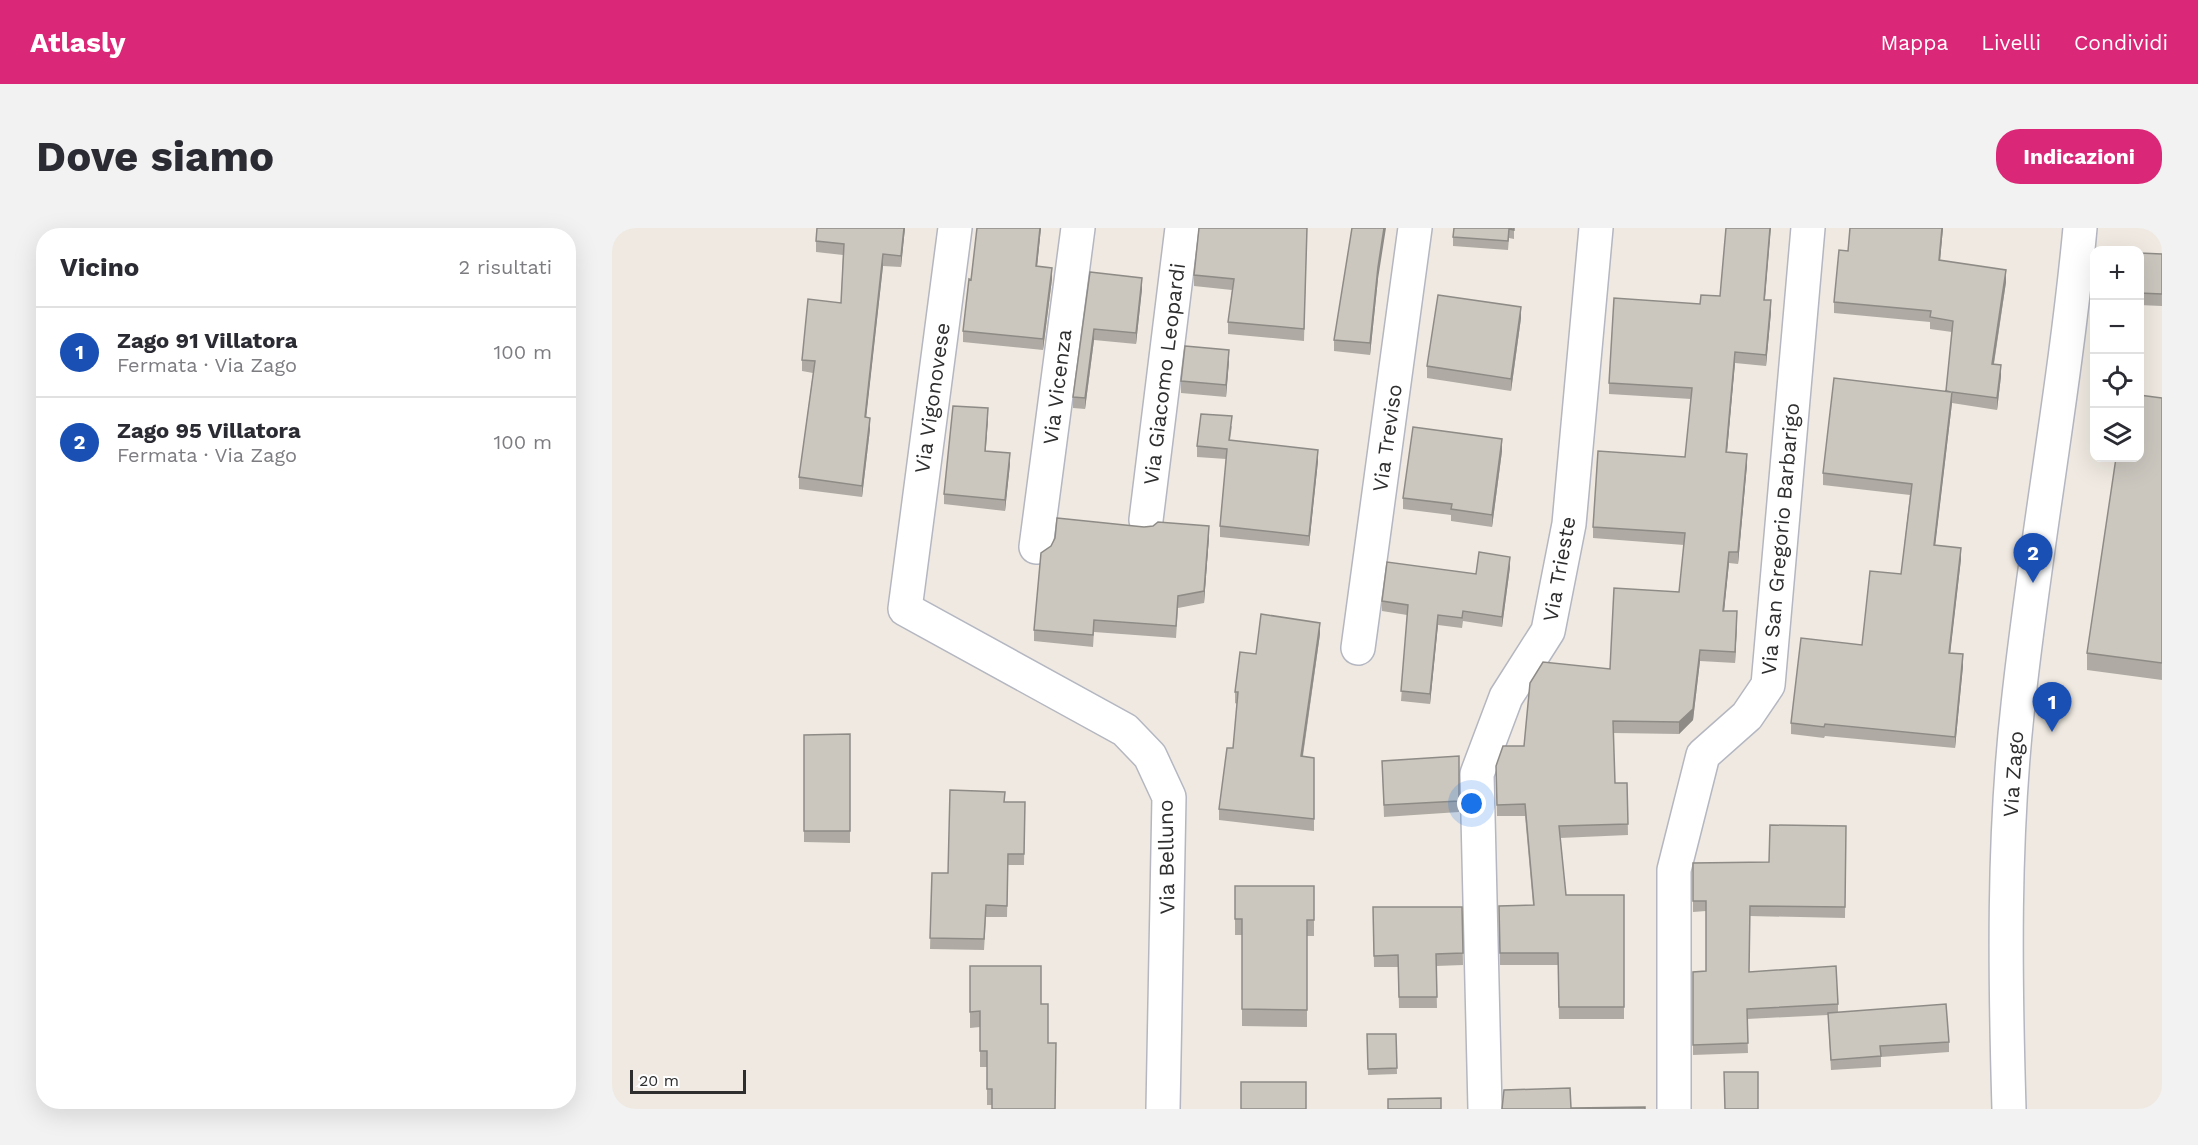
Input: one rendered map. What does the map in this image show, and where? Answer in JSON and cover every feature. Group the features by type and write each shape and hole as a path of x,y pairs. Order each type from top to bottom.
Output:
{"street":[{"name":"Via Vigonovese","path":"910,568 955,228"},
{"name":"Via Vicenza","path":"1036,547 1078,228"},
{"name":"Via Giacomo Leopardi","path":"1146,520 1182,228"},
{"name":"Via Treviso","path":"1358,648 1415,228"},
{"name":"Via Trieste","path":"1485,1109 1477,774 1506,698 1548,631 1569,524 1596,228"},
{"name":"Via San Gregorio Barbarigo","path":"1674,1109 1674,870 1703,756 1747,716 1768,685 1808,228"},
{"name":"Via Zago","path":"2008,1109 2005,968 2009,819 2015,742 2034,572 2072,314 2080,228"},
{"name":"Via Belluno","path":"910,568 905,609 1125,730 1150,756 1169,797 1163,1109"}],"building":[{"path":"817,228 904,228 901,256 883,254 865,417 870,418 862,486 799,477 815,361 802,360 808,299 841,303 844,244 816,241"},
{"path":"977,228 1040,228 1036,266 1052,268 1043,339 963,331"},
{"path":"1199,228 1307,228 1304,329 1228,322 1234,279 1194,275"},
{"path":"1352,228 1384,228 1370,343 1334,340"},
{"path":"1454,228 1514,228 1514,230 1509,229 1508,241 1453,237"},
{"path":"1726,228 1770,228 1764,300 1771,300 1766,355 1735,352 1726,452 1747,454 1738,552 1729,552 1723,611 1737,611 1735,652 1700,650 1693,709 1679,722 1613,721 1615,783 1627,783 1628,824 1559,826 1566,895 1624,895 1624,1007 1559,1007 1558,953 1500,953 1499,906 1534,905 1525,804 1497,805 1496,766 1503,746 1524,746 1530,683 1543,662 1610,669 1614,588 1679,592 1685,533 1593,527 1598,451 1685,457 1692,388 1609,383 1614,298 1700,304 1701,295 1720,296"},
{"path":"1850,228 1942,228 1939,260 2006,270 1992,364 2001,365 1997,398 1952,392 1934,545 1961,548 1949,653 1963,654 1955,737 1825,724 1824,727 1791,723 1801,638 1862,645 1870,571 1901,574 1912,484 1823,473 1834,378 1951,392 1946,391 1953,321 1930,317 1931,311 1834,302 1839,250 1848,251"},
{"path":"2144,253 2162,254 2162,294 2144,293"},
{"path":"1090,272 1142,278 1136,333 1094,329 1085,398 1073,397"},
{"path":"1438,295 1521,307 1511,379 1427,366"},
{"path":"1185,346 1229,350 1226,385 1181,381"},
{"path":"2144,396 2162,398 2162,663 2087,653 2115,462 2144,462"},
{"path":"953,406 988,408 985,451 1010,453 1005,500 944,494"},
{"path":"1201,414 1232,416 1229,440 1318,450 1309,536 1220,526 1227,449 1197,446"},
{"path":"1413,427 1502,439 1492,515 1451,509 1452,504 1403,498"},
{"path":"1057,518 1144,527 1153,526 1158,522 1209,526 1204,591 1178,596 1176,626 1094,620 1093,635 1034,630 1041,553 1051,546 1055,538"},
{"path":"1479,552 1510,557 1502,617 1463,611 1462,618 1438,615 1430,694 1401,691 1408,605 1382,601 1387,562 1476,574"},
{"path":"1261,614 1320,623 1301,756 1314,758 1314,819 1219,809 1227,748 1233,748 1238,692 1235,692 1240,652 1256,654"},
{"path":"850,734 850,831 804,831 804,735"},
{"path":"1459,756 1459,801 1384,805 1382,761"},
{"path":"950,790 1005,792 1004,802 1025,802 1024,854 1008,854 1007,906 986,905 984,939 930,938 932,873 948,873"},
{"path":"1770,825 1846,826 1845,907 1750,906 1749,972 1836,966 1838,1004 1747,1009 1748,1043 1693,1045 1693,972 1706,971 1706,901 1693,901 1693,863 1769,862"},
{"path":"1235,886 1314,886 1314,920 1307,920 1307,1010 1242,1009 1242,919 1235,919"},
{"path":"1373,907 1462,907 1463,953 1436,954 1437,997 1399,997 1398,955 1374,956"},
{"path":"970,966 1041,966 1041,1004 1048,1004 1048,1043 1056,1043 1055,1109 992,1109 992,1089 987,1089 987,1051 980,1051 980,1011 970,1012"},
{"path":"1946,1004 1949,1042 1880,1046 1881,1056 1831,1060 1828,1013"},
{"path":"1367,1034 1396,1034 1397,1068 1368,1069"},
{"path":"1724,1072 1758,1072 1758,1109 1725,1109"},
{"path":"1241,1082 1306,1082 1306,1109 1241,1109"},
{"path":"1570,1088 1571,1108 1645,1107 1645,1109 1502,1109 1504,1090"},
{"path":"1441,1098 1441,1109 1388,1109 1388,1099"}],"place":[{"name":"Zago 95 Villatora","path":"2033,583"},
{"name":"Zago 91 Villatora","path":"2052,732"}]}
